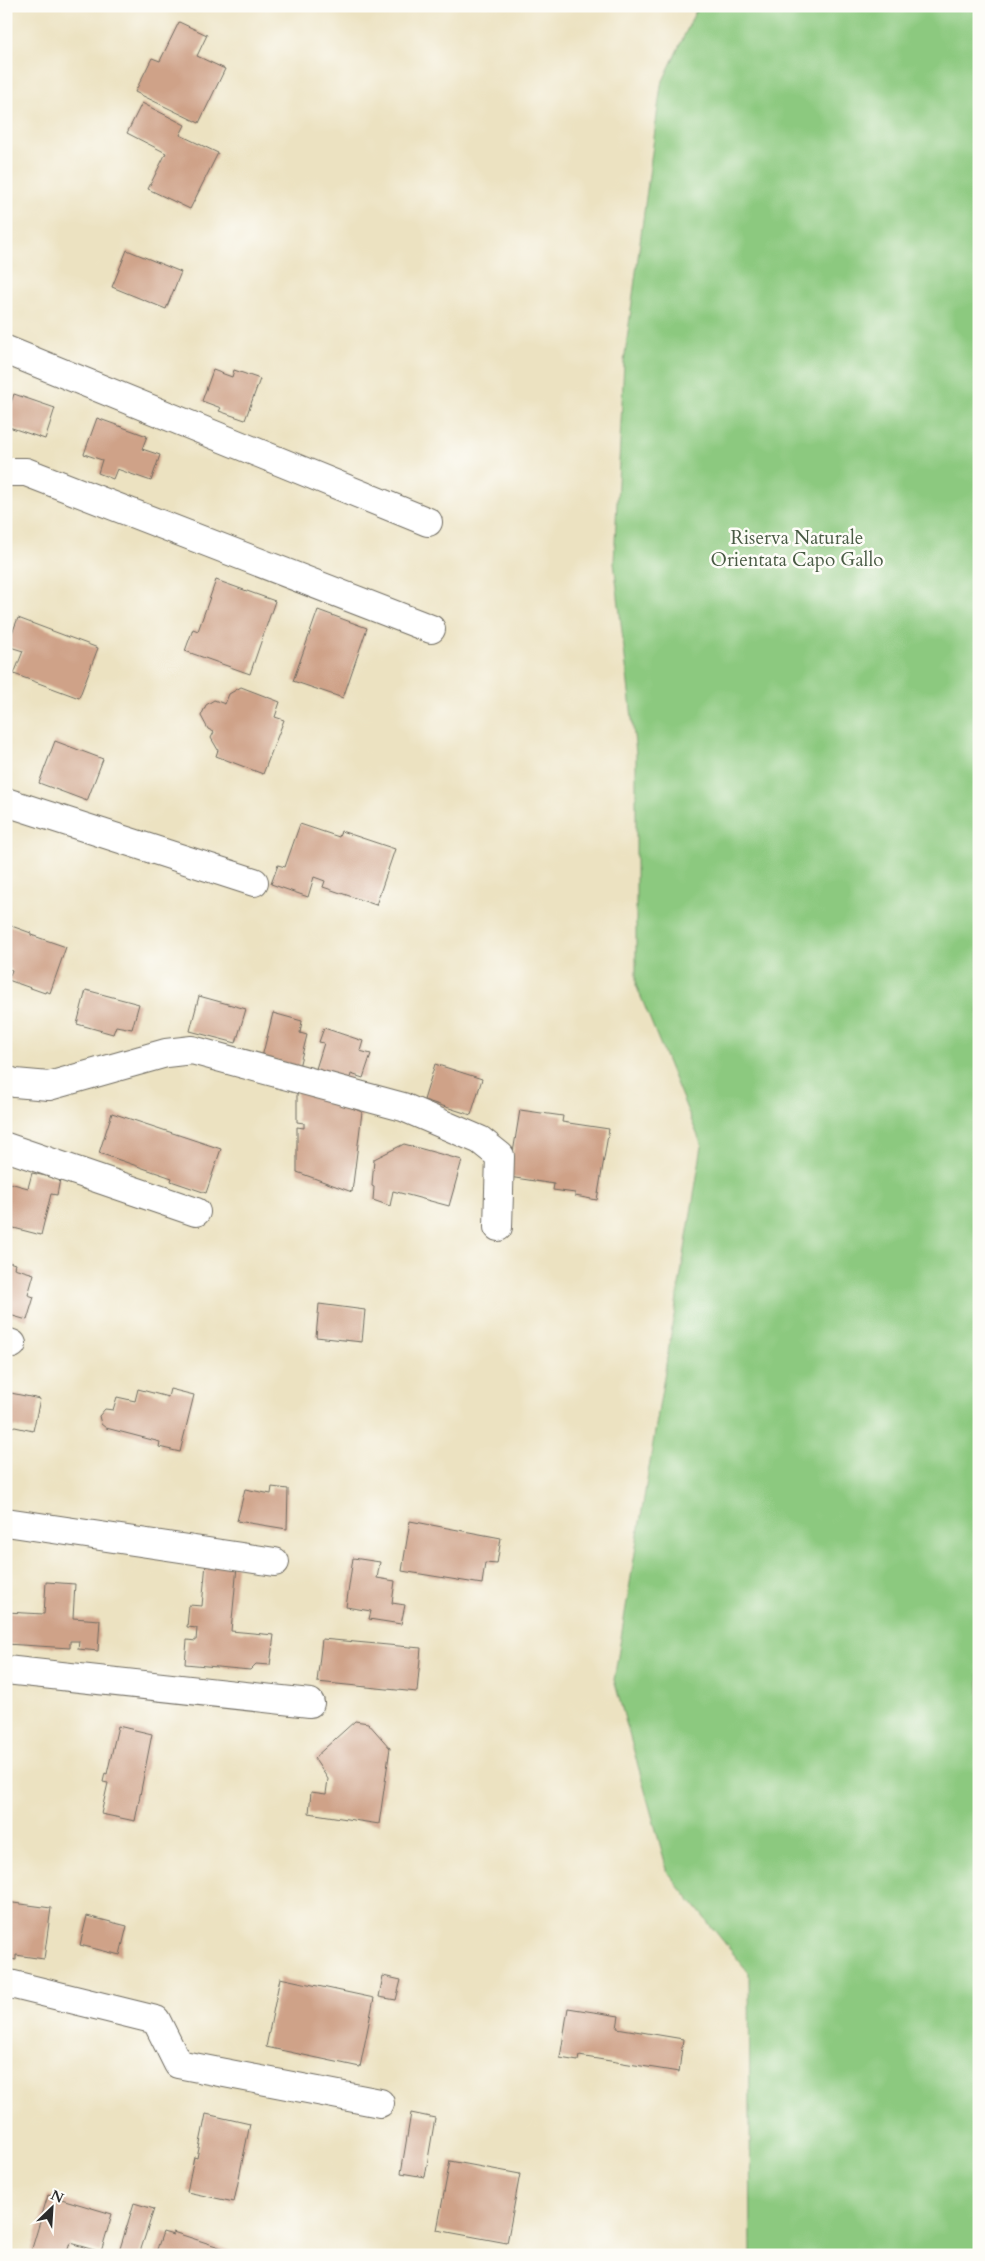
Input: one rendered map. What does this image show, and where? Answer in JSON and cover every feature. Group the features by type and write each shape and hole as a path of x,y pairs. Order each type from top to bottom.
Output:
{"street":[{"path":"6,350 428,522"},
{"path":"6,472 26,472 431,629"},
{"path":"6,802 254,882"},
{"path":"6,1080 15,1083 49,1086 166,1054 192,1050 403,1107 480,1140 500,1156 498,1227"},
{"path":"6,1147 196,1212"},
{"path":"6,1522 275,1562"},
{"path":"6,1670 310,1703"},
{"path":"6,1984 156,2020 178,2064 380,2103"}],"green space":[{"name":"Riserva Naturale Orientata Capo Gallo","path":"698,6 979,6 979,2255 751,2255 749,1973 668,1873 614,1680 702,1146 636,985 636,753 614,562 624,362 661,85"}],"building":[{"path":"179,22 207,35 197,56 225,69 199,123 135,92 152,58 160,61"},
{"path":"142,103 185,125 180,135 218,153 190,209 148,189 166,153 127,133"},
{"path":"127,250 181,272 166,309 112,287"},
{"path":"213,370 232,377 234,370 260,379 245,420 219,411 221,408 202,401"},
{"path":"14,394 55,408 45,439 6,426 6,416"},
{"path":"97,418 147,436 142,449 160,455 151,481 117,469 113,479 98,473 102,460 84,454"},
{"path":"216,580 275,601 250,674 185,651 193,629 198,631"},
{"path":"318,610 367,628 343,698 293,681"},
{"path":"18,618 98,648 79,698 14,674 23,651 7,646"},
{"path":"241,687 280,702 275,717 284,720 263,774 216,756 218,750 211,738 214,732 208,729 201,716 206,705 214,700 225,704 229,694"},
{"path":"55,741 103,759 87,801 39,783"},
{"path":"300,824 339,837 341,831 395,849 376,905 323,887 325,881 314,877 308,897 271,884 278,865 285,867"},
{"path":"6,924 66,947 50,993 8,980 12,970 6,968"},
{"path":"86,990 139,1004 132,1029 116,1026 113,1034 77,1024"},
{"path":"199,996 246,1009 236,1043 190,1031"},
{"path":"273,1013 302,1021 300,1033 307,1035 299,1067 262,1057"},
{"path":"324,1028 363,1041 360,1051 371,1054 363,1078 351,1074 349,1083 315,1072 324,1043 319,1042"},
{"path":"435,1064 482,1079 471,1115 424,1100"},
{"path":"297,1085 362,1112 352,1192 297,1172 297,1127 304,1128 304,1123 297,1122"},
{"path":"520,1110 563,1116 562,1122 609,1129 597,1200 575,1196 575,1193 553,1190 554,1184 509,1177"},
{"path":"112,1113 221,1149 206,1193 171,1181 172,1178 99,1153"},
{"path":"404,1144 462,1160 449,1206 393,1191 390,1206 373,1200 374,1159"},
{"path":"32,1173 60,1179 57,1195 51,1194 41,1235 6,1226 6,1182 28,1188"},
{"path":"6,1261 15,1264 14,1268 34,1274 28,1295 34,1297 27,1320 6,1314"},
{"path":"319,1304 365,1310 362,1342 316,1337"},
{"path":"138,1389 168,1397 170,1389 194,1395 180,1452 159,1447 160,1442 106,1428 101,1424 99,1416 105,1409 113,1410 117,1397 135,1401"},
{"path":"6,1392 40,1399 33,1431 6,1425"},
{"path":"272,1487 288,1489 287,1529 237,1521 245,1489 271,1494"},
{"path":"410,1521 501,1538 497,1564 485,1563 482,1584 402,1571"},
{"path":"353,1558 380,1562 377,1578 395,1581 392,1603 405,1605 401,1624 369,1619 371,1611 346,1607"},
{"path":"206,1563 237,1566 231,1631 274,1635 270,1665 256,1664 250,1670 185,1664 187,1640 196,1641 197,1628 187,1627 189,1605 202,1606"},
{"path":"46,1582 75,1584 73,1618 100,1620 98,1651 78,1649 79,1641 70,1641 70,1648 6,1644 6,1612 44,1614"},
{"path":"322,1639 421,1648 417,1692 317,1682"},
{"path":"355,1721 368,1723 390,1748 379,1824 309,1813 311,1792 326,1794 328,1779 314,1758"},
{"path":"118,1726 152,1734 135,1821 101,1814 108,1783 103,1782 105,1773 107,1774"},
{"path":"6,1902 51,1908 44,1959 16,1955 16,1960 6,1958"},
{"path":"87,1916 127,1926 120,1955 80,1945"},
{"path":"383,1976 401,1980 396,2000 379,1997"},
{"path":"280,1978 374,1998 360,2067 266,2047"},
{"path":"568,2008 619,2016 617,2028 683,2039 679,2072 579,2056 578,2061 560,2058"},
{"path":"411,2113 435,2118 425,2177 401,2173"},
{"path":"206,2114 250,2124 234,2202 187,2192 194,2157 197,2158"},
{"path":"450,2161 520,2174 507,2243 437,2230"},
{"path":"48,2195 112,2214 101,2252 70,2243 66,2255 30,2255"},
{"path":"134,2203 154,2209 139,2255 118,2255"},
{"path":"163,2232 173,2235 173,2232 244,2255 155,2255"}]}
